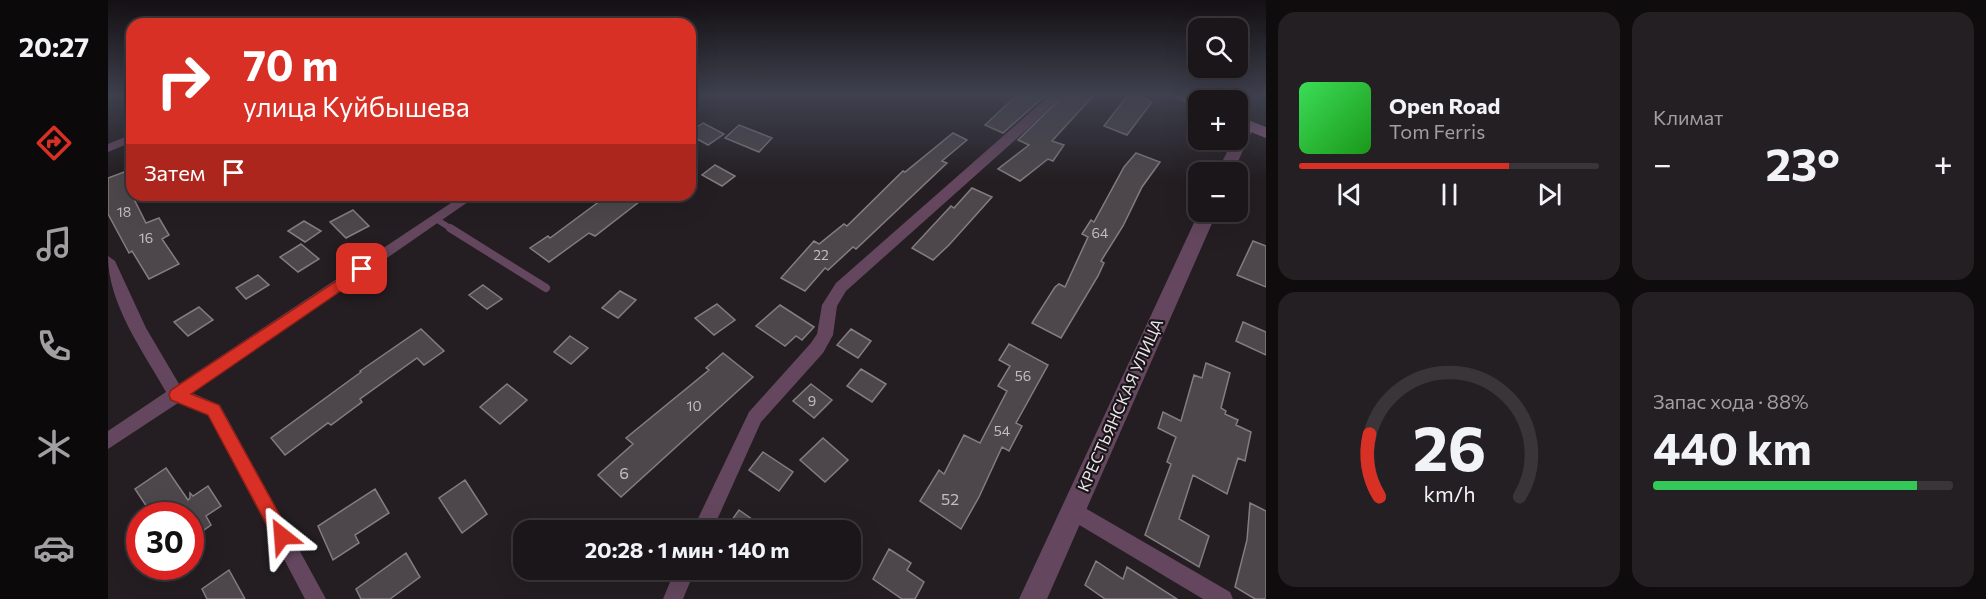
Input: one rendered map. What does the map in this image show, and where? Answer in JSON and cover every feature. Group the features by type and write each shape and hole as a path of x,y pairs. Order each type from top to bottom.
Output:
{"main road":[{"path":"1248,126 1266,133"}],"street":[{"path":"707,520 755,417 817,348 825,335 830,305 841,287 1028,123"},
{"path":"108,148 126,140"},
{"path":"108,441 463,201"},
{"name":"КРЕСТЬЯНСКАЯ УЛИЦА","path":"1033,599 1203,222"},
{"path":"108,261 139,331 177,395 214,410 316,599"},
{"path":"1073,510 1223,599"},
{"path":"673,599 681,580"}],"lane":[{"path":"436,219 546,288"}],"building":[{"path":"703,123 724,134 708,145 696,138 696,128"},
{"path":"987,123 1014,123 1003,133 985,125"},
{"path":"1035,123 1068,123 1052,141 1064,145 1053,161 1048,159 1020,181 998,169 1029,145 1018,140"},
{"path":"1106,123 1136,123 1127,135 1104,126"},
{"path":"739,125 772,138 759,152 725,138"},
{"path":"953,133 967,140 942,161 947,163 856,249 853,247 828,270 825,268 805,291 781,278 814,241 819,244 844,224 847,226 903,171 905,172"},
{"path":"1136,153 1160,162 1142,187 1123,226 1101,261 1104,263 1098,276 1061,338 1032,323 1055,287 1059,284 1065,287 1088,237 1082,234 1091,220 1094,222 1124,167"},
{"path":"715,165 735,176 722,186 702,175"},
{"path":"126,171 126,201 135,201 146,223 159,218 169,235 162,239 179,264 149,279 132,251 129,253 108,214 108,178"},
{"path":"972,188 992,197 949,245 933,260 912,248 951,206 954,208"},
{"path":"600,201 640,201 595,236 589,233 549,262 530,248 548,236 550,238"},
{"path":"353,210 369,226 346,238 330,222"},
{"path":"304,221 321,231 305,242 288,231"},
{"path":"1253,241 1266,246 1266,287 1237,275"},
{"path":"301,244 319,259 298,272 280,257"},
{"path":"258,275 269,285 246,299 236,288"},
{"path":"483,285 502,299 487,309 469,295"},
{"path":"620,291 636,300 618,318 602,308"},
{"path":"717,304 735,320 714,335 695,318"},
{"path":"780,305 814,327 802,340 796,336 785,346 756,326"},
{"path":"199,307 213,320 188,336 174,322"},
{"path":"1243,322 1266,332 1266,355 1236,341"},
{"path":"421,329 444,351 424,365 417,358 360,399 362,402 331,425 328,423 285,455 271,438 360,371"},
{"path":"851,329 871,341 858,358 837,345"},
{"path":"570,336 588,348 571,364 554,352"},
{"path":"1009,344 1048,365 1016,423 1022,426 1009,451 1002,447 961,529 920,501 939,470 944,474 964,435 980,443 1007,391 998,386 1010,366 999,360"},
{"path":"723,353 753,377 621,497 598,475 633,444 626,438 709,370 706,368"},
{"path":"1206,363 1230,373 1221,408 1226,411 1225,414 1238,420 1236,425 1251,432 1245,461 1238,458 1227,494 1193,475 1179,519 1209,536 1199,567 1145,535 1171,464 1167,462 1176,437 1158,428 1163,412 1181,421 1194,375 1202,378"},
{"path":"861,369 886,384 872,402 847,386"},
{"path":"507,384 527,400 500,424 480,407"},
{"path":"811,384 832,400 814,418 793,401"},
{"path":"823,438 848,460 825,482 800,460"},
{"path":"763,452 793,472 779,491 749,470"},
{"path":"166,468 188,500 190,493 193,496 208,486 221,506 206,516 211,525 204,530 204,502 144,502 135,489"},
{"path":"465,480 487,514 462,533 439,498"},
{"path":"375,489 389,513 355,535 359,543 333,560 318,526"},
{"path":"1250,503 1266,511 1266,599 1255,599 1235,587 1247,540"},
{"path":"739,510 753,520 732,520"},
{"path":"889,549 911,563 907,570 924,582 915,599 902,599 873,579"},
{"path":"406,553 420,577 390,599 361,599 356,589"},
{"path":"1096,561 1123,579 1127,567 1177,599 1105,599 1085,585"},
{"path":"229,570 245,599 207,599 202,589"}],"route":[{"path":"282,536 214,410 177,395 362,269"}]}
